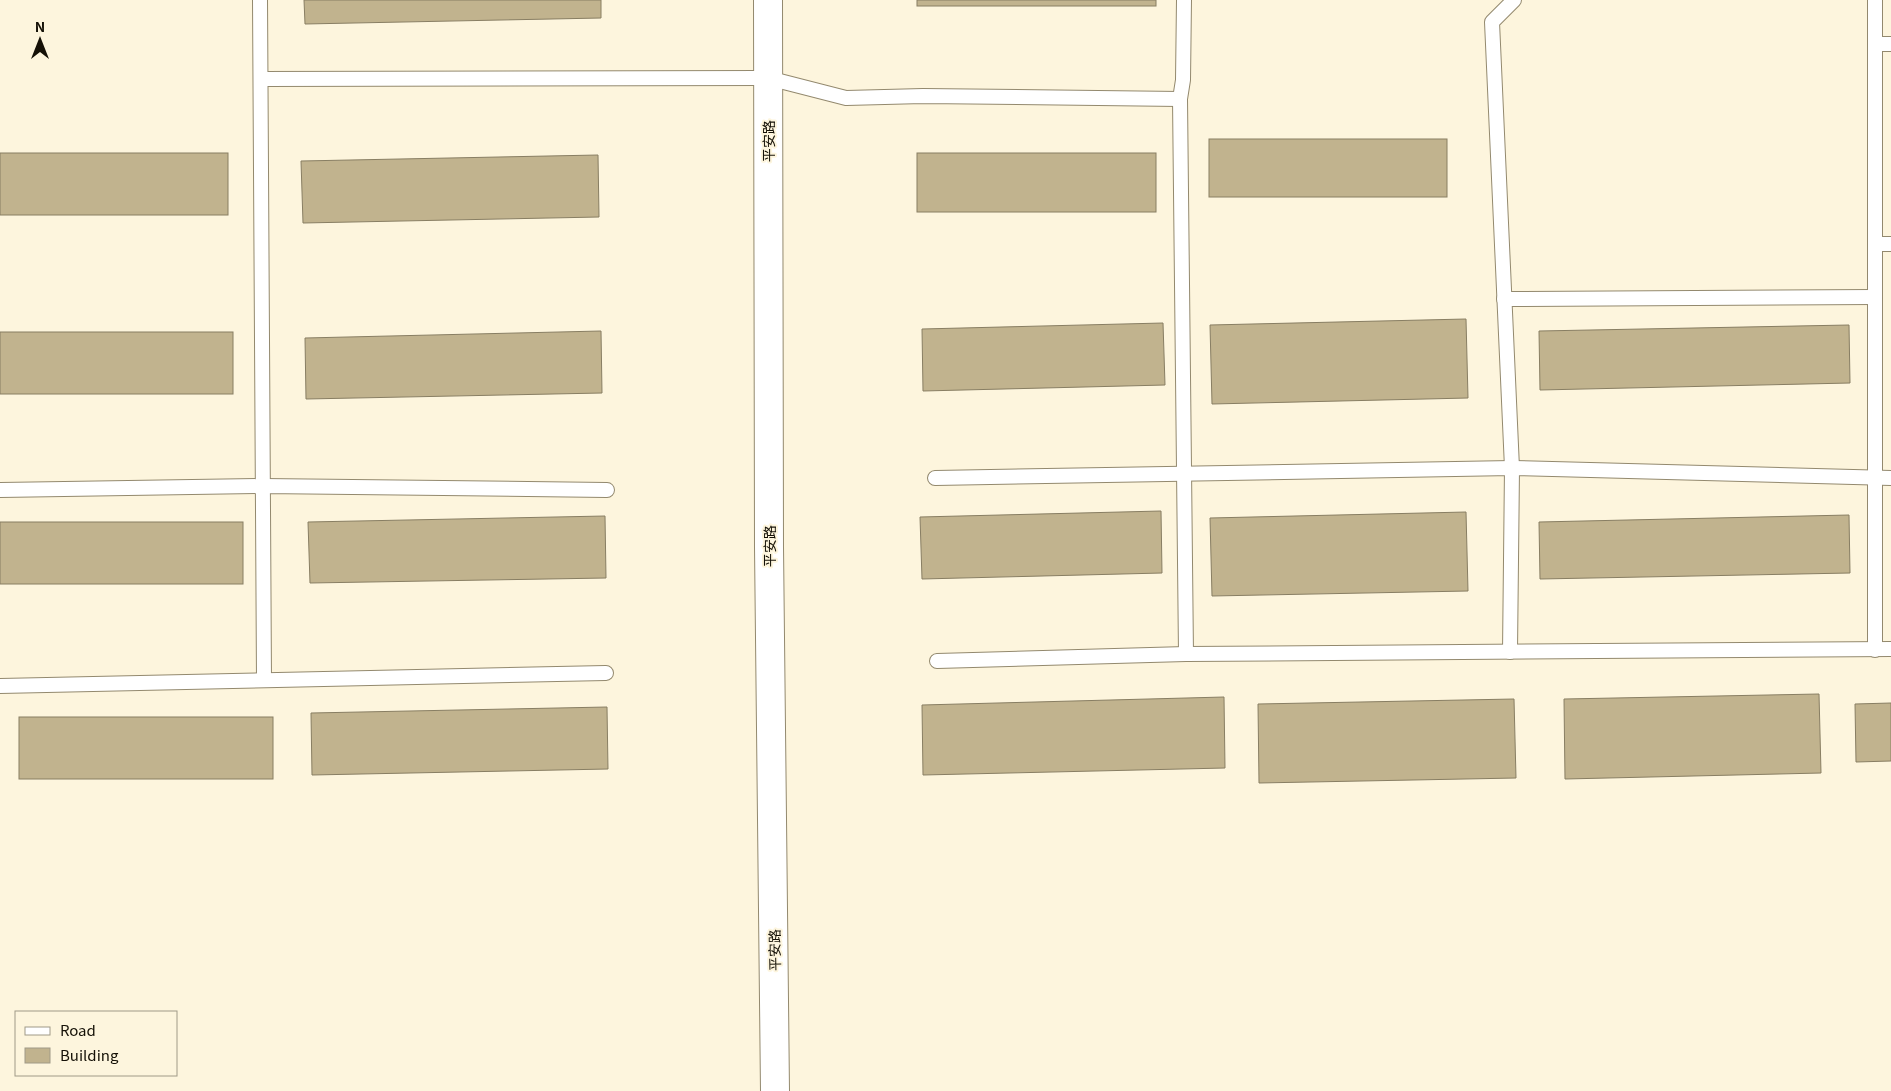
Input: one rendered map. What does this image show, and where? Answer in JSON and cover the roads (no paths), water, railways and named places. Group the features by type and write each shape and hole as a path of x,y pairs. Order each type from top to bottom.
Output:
{"street":[{"name":"平安路","path":"768,0 769,547 775,1091"}],"lane":[{"path":"260,0 264,680"},
{"path":"1184,0 1183,80 1180,99 1186,654"},
{"path":"1510,652 1512,468 1492,22 1514,0"},
{"path":"1875,0 1875,650"},
{"path":"1875,44 1891,44"},
{"path":"261,79 768,78 846,98 923,96 1180,99"},
{"path":"1875,244 1891,244"},
{"path":"1504,299 1875,297"},
{"path":"935,478 1512,468 1891,478"},
{"path":"0,490 263,486 607,490"},
{"path":"937,661 1186,654 1891,649"},
{"path":"0,686 606,673"}]}
